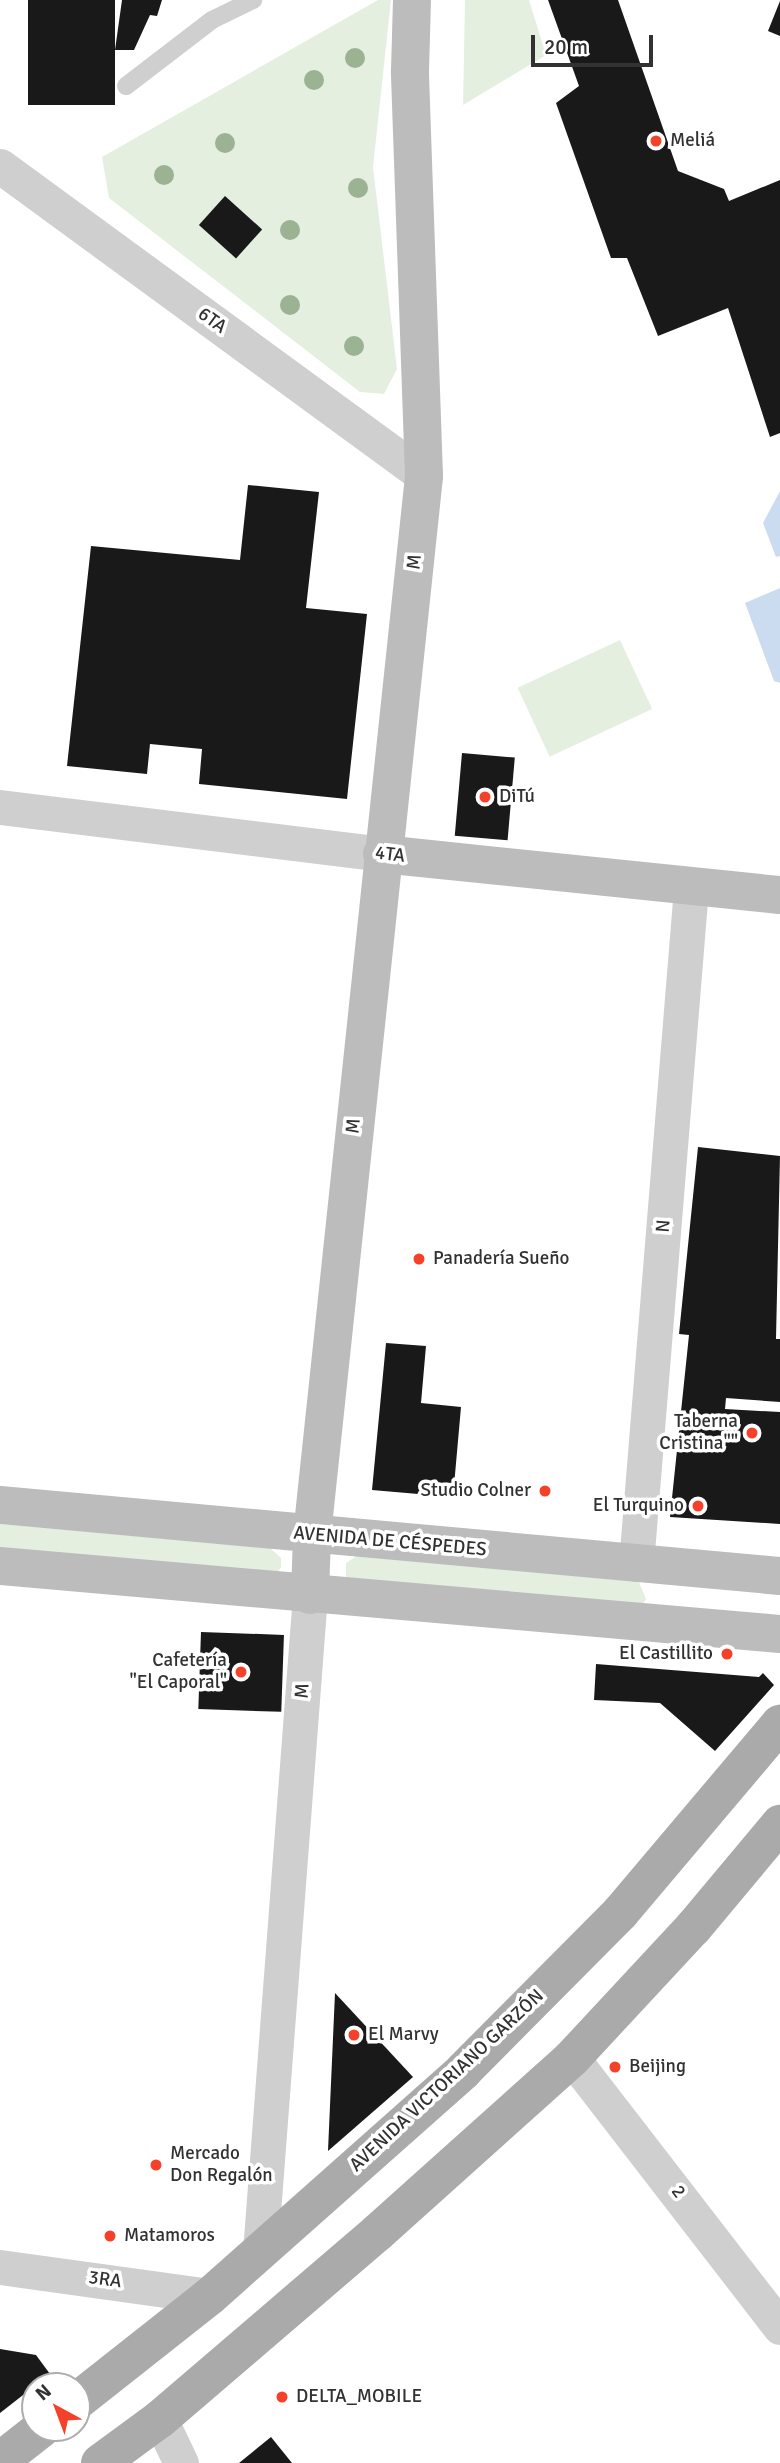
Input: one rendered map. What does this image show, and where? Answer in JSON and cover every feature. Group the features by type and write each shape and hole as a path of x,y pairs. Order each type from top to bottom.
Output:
{"main road":[{"name":"AVENIDA VICTORIANO GARZÓN","path":"91,2390 210,2296 463,2071 620,1913 780,1724"},
{"path":"100,2463 160,2419 572,2058 693,1928 780,1824"},
{"path":"0,2461 24,2442"}],"street":[{"name":"M","path":"260,2252 310,1595 312,1535 424,475 410,71 412,0"},
{"name":"6TA","path":"0,166 424,475"},
{"name":"4TA","path":"0,807 382,854 691,888 780,895"},
{"name":"N","path":"636,1564 691,888"},
{"name":"AVENIDA DE CÉSPEDES","path":"0,1505 780,1576"},
{"path":"0,1566 780,1634"},
{"name":"2","path":"572,2058 780,2327"},
{"name":"3RA","path":"0,2267 210,2296"},
{"path":"160,2419 181,2463"}],"lane":[{"path":"126,86 212,20 253,0"}],"green space":[{"path":"378,0 391,0 373,167 397,369 384,394 360,392 109,198 102,157"},
{"path":"465,0 529,0 546,55 463,105"},
{"path":"620,640 652,709 550,757 518,688"},
{"path":"0,1524 270,1548 281,1558 281,1567 278,1572 0,1554"},
{"path":"358,1555 639,1582 646,1599 643,1604 346,1578 346,1563"}],"water":[{"path":"780,491 780,556 776,557 763,523"},
{"path":"780,588 780,683 774,681 745,603"}],"building":[{"path":"28,0 115,0 115,105 28,105"},
{"path":"122,0 162,0 157,16 150,15 134,50 115,50"},
{"path":"548,0 618,0 678,171 724,189 729,201 780,180 780,433 770,437 728,308 658,336 627,258 611,258 556,103 579,86"},
{"path":"780,1 780,36 768,31"},
{"path":"225,196 262,229 236,258 199,225"},
{"path":"248,485 319,492 306,608 367,614 347,799 199,784 202,749 150,744 147,774 67,766 91,546 240,560"},
{"name":"DiTú","path":"462,753 515,758 508,840 455,836"},
{"path":"698,1147 780,1156 776,1339 780,1339 780,1402 726,1398 725,1409 780,1412 780,1524 670,1517 689,1335 679,1334"},
{"path":"386,1343 426,1346 421,1403 461,1407 453,1497 372,1490"},
{"name":"Cafetería \"El Caporal\"","path":"201,1632 284,1635 281,1712 198,1709"},
{"path":"596,1664 759,1677 763,1673 774,1685 715,1751 660,1703 594,1700"},
{"name":"El Marvy","path":"335,1993 413,2077 328,2151"},
{"path":"0,2349 36,2355 49,2372 21,2372 21,2397 0,2413"},
{"path":"271,2437 292,2463 239,2463"}],"place":[{"name":"Meliá","path":"656,141"},
{"name":"DiTú","path":"485,797"},
{"name":"Panadería Sueño","path":"419,1259"},
{"name":"Taberna Cristina\"\"","path":"752,1433"},
{"name":"Studio Colner","path":"545,1491"},
{"name":"El Turquino","path":"698,1506"},
{"name":"El Castillito","path":"727,1654"},
{"name":"Cafetería \"El Caporal\"","path":"241,1672"},
{"name":"El Marvy","path":"354,2035"},
{"name":"Beijing","path":"615,2067"},
{"name":"Mercado Don Regalón","path":"156,2165"},
{"name":"Matamoros","path":"110,2236"},
{"name":"DELTA_MOBILE","path":"282,2397"}]}
